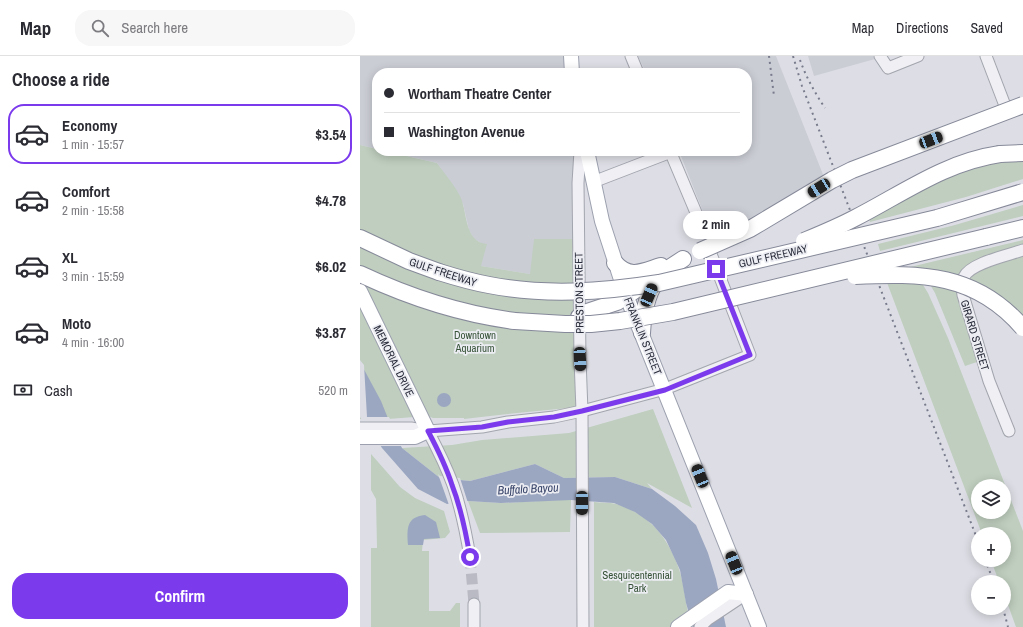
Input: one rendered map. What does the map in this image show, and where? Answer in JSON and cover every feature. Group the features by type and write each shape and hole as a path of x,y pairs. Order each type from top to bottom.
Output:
{"highway":[{"path":"615,263 625,271 636,273 706,253 852,170 1023,105"},
{"path":"762,258 856,218 917,183 951,167 986,156 1023,153"},
{"name":"GULF FREEWAY","path":"360,238 409,261 489,286 541,292 586,292 658,283 937,218 1023,192"},
{"path":"360,274 416,298 470,314 515,321 564,324 620,321 674,312 1023,228"},
{"path":"579,317 587,312 617,302 677,262"},
{"path":"642,334 643,317 652,287 660,276 677,262"},
{"path":"817,277 897,274 920,275 943,279 964,286 994,301 1013,317 1023,328"}],"main road":[{"path":"571,56 572,68"},
{"name":"FRANKLIN STREET","path":"587,156 602,221 626,295 759,627"},
{"name":"MEMORIAL DRIVE","path":"360,291 428,431"},
{"path":"360,437 415,437 428,431"},
{"path":"678,627 730,598 728,592 746,594"}],"street":[{"path":"631,56 636,68"},
{"path":"880,56 888,68 918,56"},
{"path":"986,56 1004,102"},
{"name":"PRESTON STREET","path":"580,156 578,182 579,317 582,411 583,627"},
{"path":"593,182 658,156"},
{"path":"673,156 697,215"},
{"name":"GIRARD STREET","path":"1009,431 989,381 963,295 962,284 964,276 974,267 1023,250"},
{"path":"360,428 411,428 428,431 468,428 554,417 665,390 750,355 706,253"},
{"path":"428,431 452,484 465,529 470,557"},
{"path":"700,627 730,598"},
{"path":"474,604 474,627"}],"shaded area":[{"path":"360,56 568,56 568,68 372,68 372,148 360,145"},
{"path":"638,56 776,56 824,177 742,225 713,237 681,156 752,156 752,68 644,68"},
{"path":"808,56 873,56 875,59 814,76"},
{"path":"407,156 577,156 576,239 530,274 481,266 481,243 474,239 469,230 463,204 437,163"}],"green space":[{"name":"Downtown Aquarium","path":"360,145 372,148 372,156 407,156 437,163 462,200 470,231 479,242 487,244 481,266 530,274 534,239 576,239 579,407 464,419 433,418 428,416 388,419 360,419"},
{"path":"1023,158 1023,179 966,197 870,222 868,216 975,163"},
{"path":"1023,205 1023,216 880,251 878,244 955,225"},
{"path":"1023,240 1023,245 958,279 906,268"},
{"path":"1023,254 1023,322 968,281 972,274 977,270"},
{"path":"886,280 920,280 928,293 948,338 1003,479 971,479 971,505"},
{"path":"928,281 957,288 977,362 965,366 935,293"},
{"path":"653,409 692,508 647,483 652,489 615,477 564,478 535,464 470,481 440,478 402,448 452,445 482,440 569,433"},
{"path":"371,454 400,487 415,498 444,511 450,532 445,538 423,540 422,551 429,551 429,611 450,611 456,603 460,603 460,627 371,627 371,548 377,548 376,499 371,490"},
{"path":"571,500 570,532 480,533 468,501 501,503"},
{"path":"1011,500 1023,531 1023,627 1016,627 1011,613 1011,575 996,575 994,567 1011,567 1011,527 979,527 976,519 1011,519"},
{"name":"Sesquicentennial Park","path":"594,502 613,503 638,513 663,537 679,569 689,616 672,627 594,627"}],"water":[{"name":"Buffalo Bayou","path":"360,362 381,401 393,431 402,448 440,478 470,481 535,464 564,478 615,477 652,489 675,506 696,525 708,553 716,579 726,627 693,627 686,603 680,570 666,540 652,524 635,512 614,503 571,500 501,503 468,501 447,504 418,489 382,448 360,413"},
{"path":"444,393 449,395 451,400 449,405 444,407 439,405 437,400 439,395"},
{"path":"425,515 436,522 440,538 424,539 423,545 408,545 408,529 411,521 414,518"}],"pier":[{"path":"360,360 364,365 367,417 389,417 403,446 379,446 360,417"},
{"path":"438,474 440,476 460,478 468,503 449,505"}],"tunnel":[{"path":"470,557 474,604"}],"railway":[{"path":"769,56 774,96"},
{"path":"793,56 802,86 973,527"},
{"path":"800,60 811,85 825,108"},
{"path":"988,567 991,575"},
{"path":"1005,615 1008,627"}],"route":[{"path":"470,557 455,492 443,461 428,431 482,427 508,422 554,417 582,411 651,392 665,390 750,355 716,269"}]}
